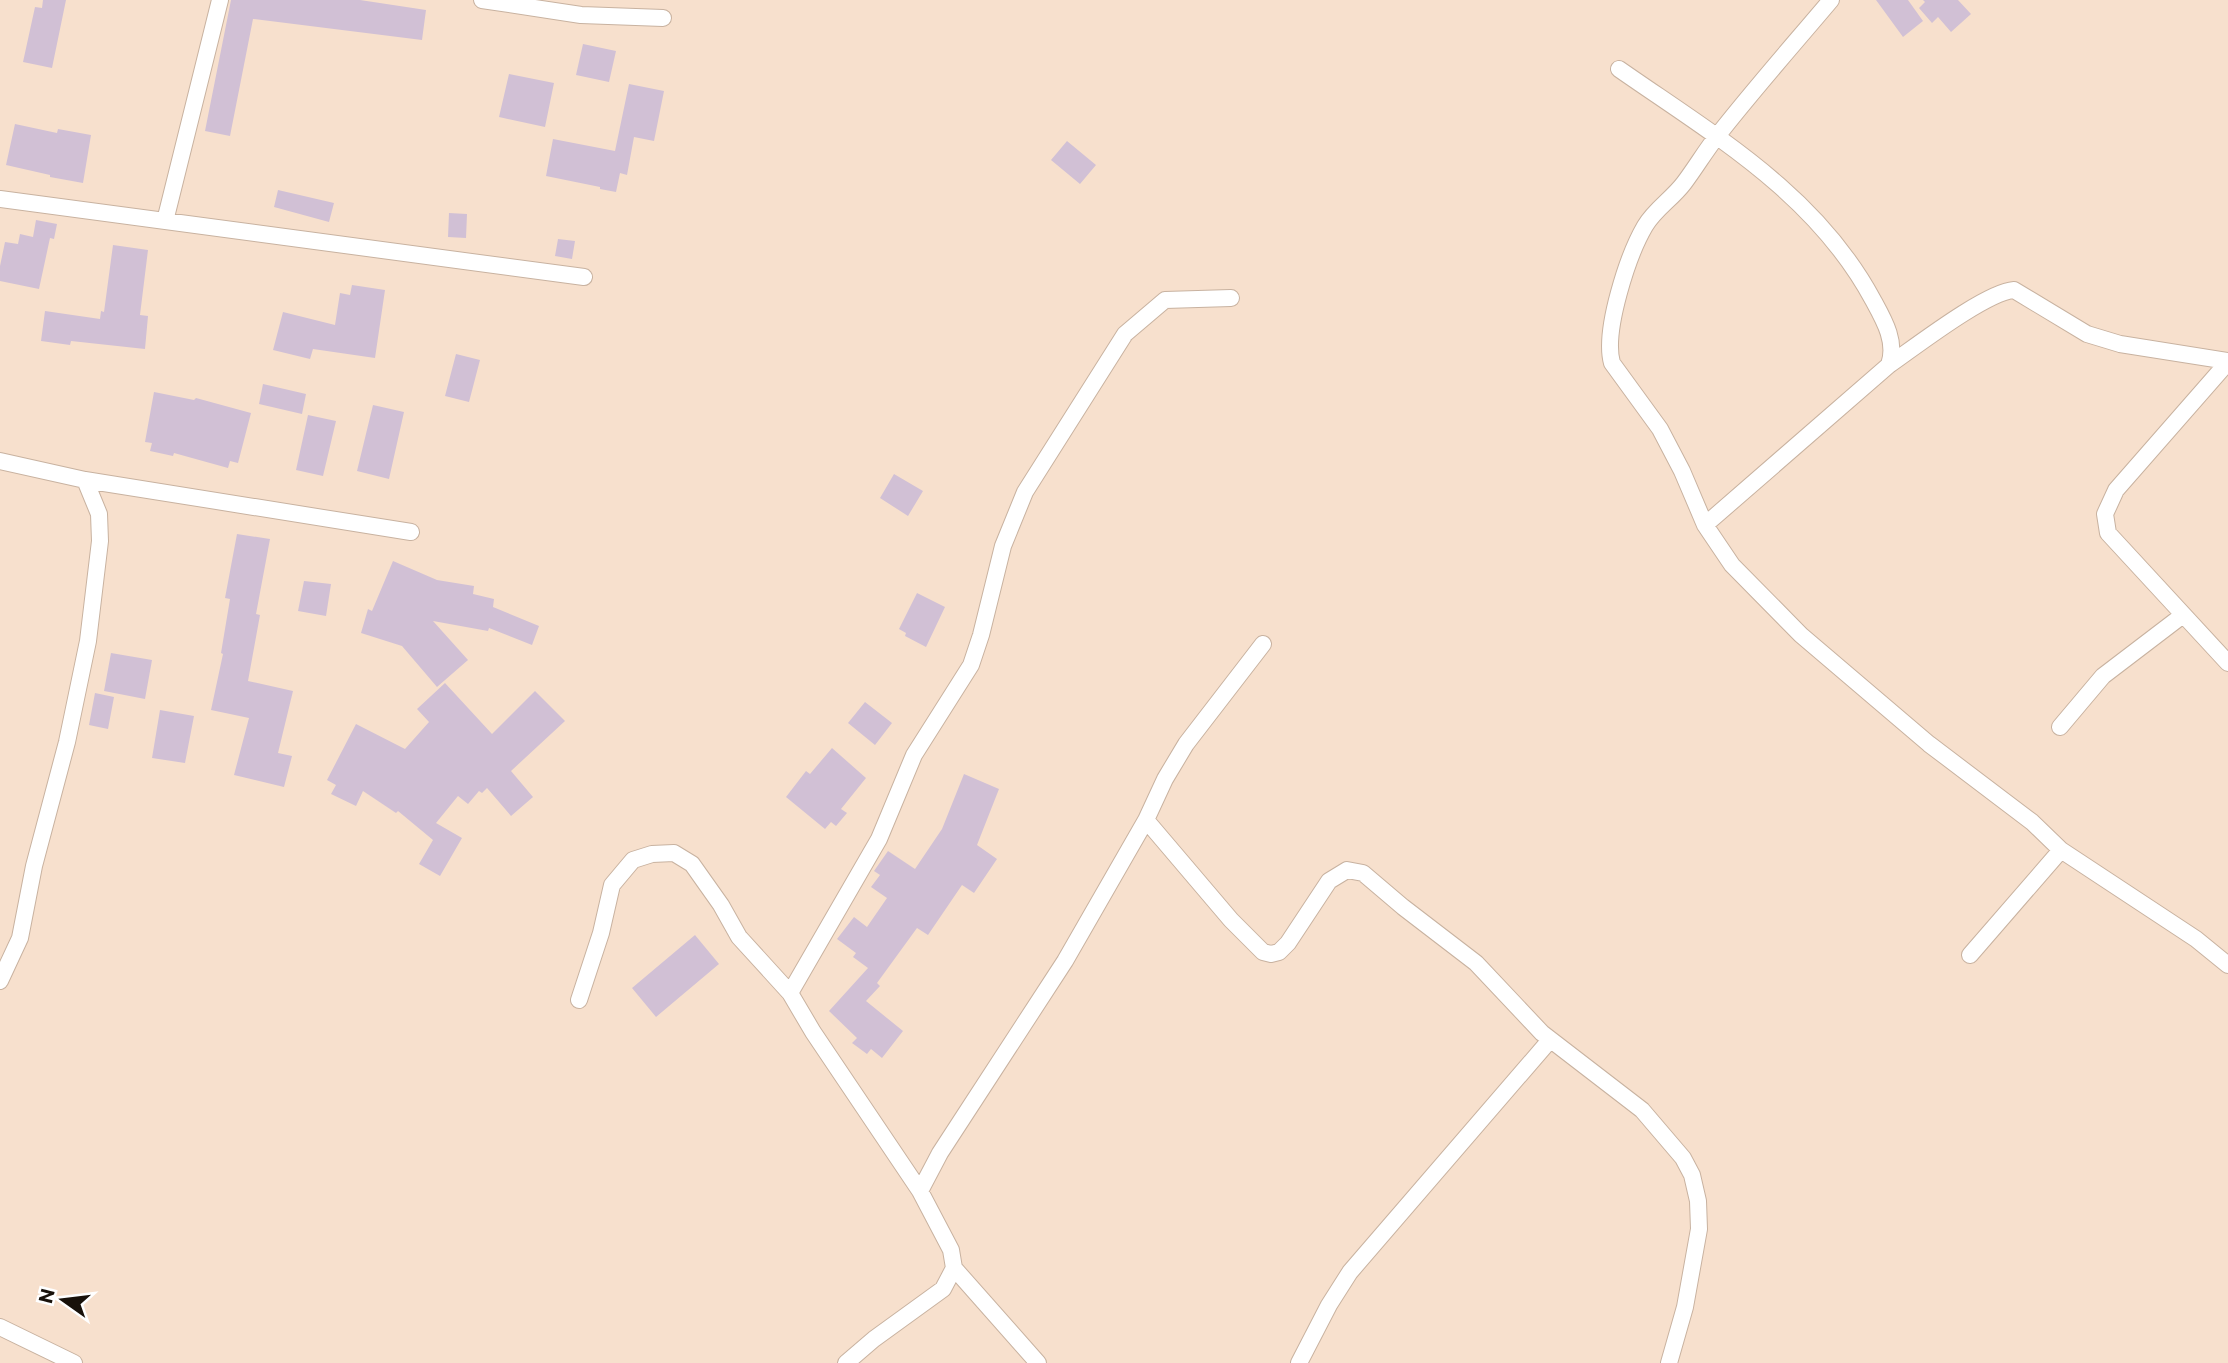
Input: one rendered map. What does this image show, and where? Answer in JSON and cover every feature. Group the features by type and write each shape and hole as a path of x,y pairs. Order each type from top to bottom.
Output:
{"street":[{"path":"165,221 220,0"},
{"path":"482,0 581,15 663,18"},
{"path":"1831,0 1716,136 1680,188 1654,212 1643,228 1622,284 1609,338 1612,363 1660,429 1705,525 1732,565 1801,635 1929,744 2032,822 2061,850 2196,939 2228,965"},
{"path":"1619,69 1739,151 1787,190 1834,241 1860,277 1885,322 1892,347 1889,365"},
{"path":"0,199 584,276"},
{"path":"1705,525 1889,365 1997,293 2014,290 2087,334 2120,344 2228,362"},
{"path":"790,993 879,839 914,755 971,665 1003,546 1025,492 1125,334 1165,300 1231,298"},
{"path":"2228,362 2116,490 2105,514 2108,533 2228,663"},
{"path":"0,461 85,480 411,532"},
{"path":"0,981 20,938 34,866 67,742 88,642 100,541 99,514 85,480"},
{"path":"2060,727 2103,676 2183,615"},
{"path":"920,1191 940,1153 1065,961 1146,820 1164,779 1186,744 1262,644"},
{"path":"1146,820 1256,947 1271,954 1279,952 1288,943 1329,881 1347,870 1363,873 1476,963 1521,1013 1550,1040 1642,1110 1683,1158 1692,1175 1698,1201 1699,1229 1696,1251 1685,1307 1669,1363"},
{"path":"1970,955 2061,850"},
{"path":"579,1000 601,933 612,885 633,860 652,854 674,852 692,864 721,905 739,937 790,993 813,1032 920,1191 951,1250 954,1268 1038,1363"},
{"path":"1299,1363 1329,1305 1350,1272 1550,1040"},
{"path":"846,1363 943,1289 954,1268"},
{"path":"0,1327 74,1363"}],"building":[{"path":"43,0 66,0 52,68 23,62 35,7 42,8"},
{"path":"231,0 360,0 426,10 422,40 253,19 230,136 205,131"},
{"path":"1876,0 1908,0 1923,21 1903,37"},
{"path":"1923,0 1958,0 1971,14 1951,32 1938,17 1932,23 1919,8 1925,2"},
{"path":"583,44 616,51 609,82 576,75"},
{"path":"509,74 554,83 545,127 499,117"},
{"path":"629,84 664,91 654,141 634,137 627,175 620,173 616,192 546,176 553,139 615,151"},
{"path":"15,124 57,133 58,129 91,135 83,183 6,165"},
{"path":"1067,141 1096,165 1080,184 1051,160"},
{"path":"278,190 334,203 329,222 274,207"},
{"path":"449,213 467,214 466,238 448,237"},
{"path":"36,220 57,224 54,239 50,238 39,289 0,281 5,242 18,244 20,234 33,237"},
{"path":"558,239 575,241 572,259 555,256"},
{"path":"113,245 148,250 140,315 148,316 145,349 71,341 70,345 41,341 45,311 100,319 101,311 104,312"},
{"path":"352,285 385,290 375,358 313,349 310,359 273,350 283,312 335,325 340,293 350,295"},
{"path":"456,354 480,360 469,402 445,396"},
{"path":"263,384 306,394 302,414 259,404"},
{"path":"154,392 194,400 196,398 251,413 238,463 230,461 228,468 174,453 173,456 150,451 152,443 145,442"},
{"path":"373,405 404,412 389,479 357,471"},
{"path":"308,415 336,421 323,476 296,470"},
{"path":"894,474 923,491 908,516 880,498"},
{"path":"237,534 270,539 256,614 260,615 248,681 293,691 278,753 292,756 284,787 234,775 249,718 211,710 223,654 221,653 230,599 225,598"},
{"path":"393,561 437,580 474,586 473,594 494,599 493,607 539,626 532,645 489,628 488,631 433,621 468,660 437,687 402,646 361,633 368,609 372,611"},
{"path":"304,581 331,584 326,616 298,611"},
{"path":"917,593 945,607 926,647 905,636 906,633 899,629"},
{"path":"111,653 152,660 145,699 104,691"},
{"path":"445,683 492,734 535,691 565,721 511,771 533,797 511,816 487,788 482,793 479,791 468,804 458,796 436,823 462,838 440,876 419,864 433,840 398,811 396,813 363,791 356,806 331,794 336,785 327,780 356,724 405,749 429,722 417,709"},
{"path":"95,693 114,697 108,729 89,725"},
{"path":"865,702 892,723 875,745 848,723"},
{"path":"160,710 194,716 185,763 152,758"},
{"path":"832,748 866,778 841,809 847,813 836,826 831,822 825,829 786,797 806,771 810,774"},
{"path":"964,774 999,789 977,845 997,859 974,893 962,885 928,935 917,928 877,983 880,986 866,1001 903,1031 882,1058 871,1049 867,1054 852,1043 857,1038 829,1011 868,968 853,957 856,953 837,939 854,917 867,927 887,898 871,887 880,875 874,871 888,851 915,869 942,829"},
{"path":"695,935 719,964 656,1017 632,988"}]}
